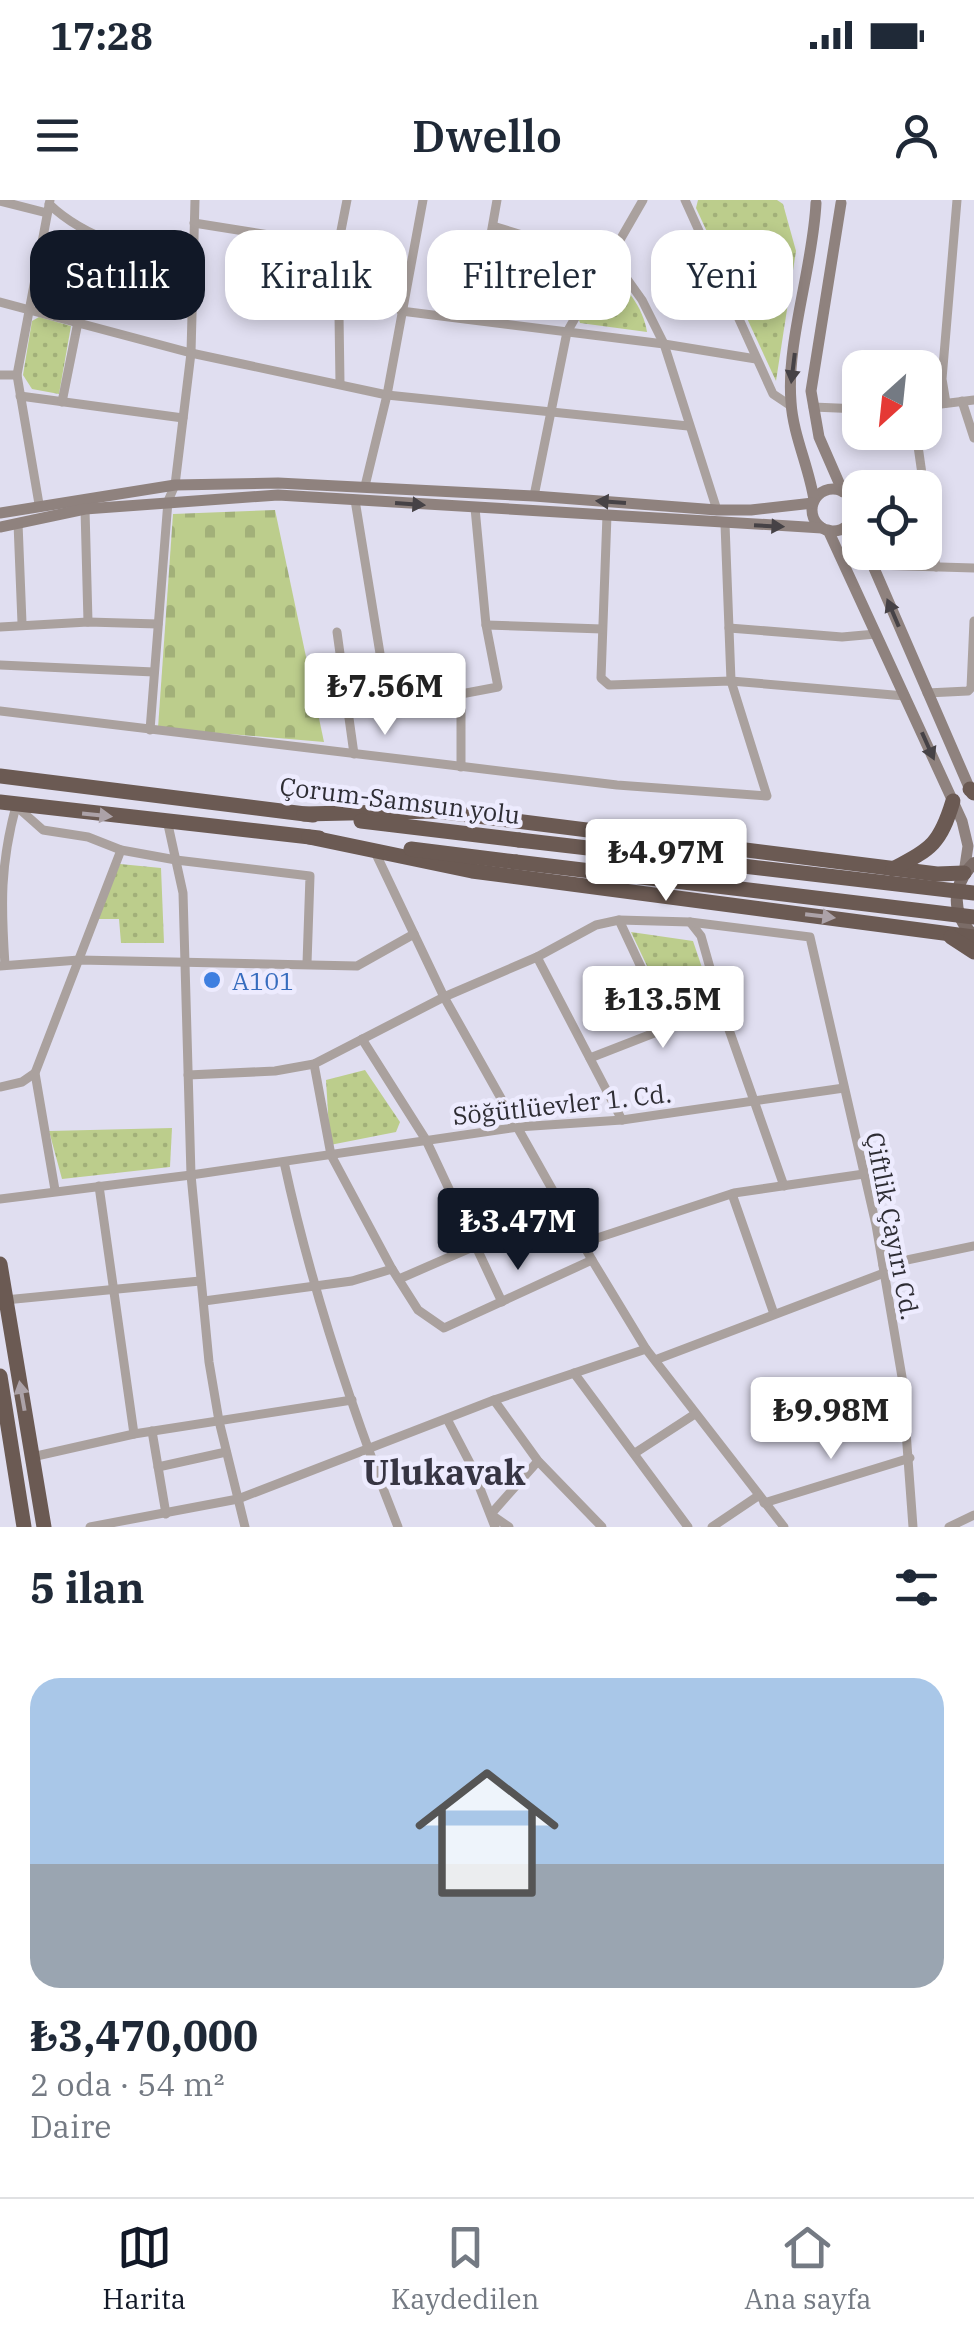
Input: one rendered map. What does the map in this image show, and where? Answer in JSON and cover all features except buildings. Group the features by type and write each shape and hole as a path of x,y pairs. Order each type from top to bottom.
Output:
{"highway":[{"path":"0,767 92,786"},
{"name":"Çorum-Samsun yolu","path":"0,776 974,893"},
{"path":"893,868 926,851 944,833 953,801"},
{"name":"Çorum-Samsun yolu","path":"8,804 974,917"},
{"path":"304,814 437,812 937,874 969,868"},
{"path":"308,837 472,871 974,936"},
{"path":"944,932 974,952"},
{"path":"0,1264 44,1527"},
{"path":"0,1376 24,1527"}],"main road":[{"path":"969,868 955,900 958,914 974,936"}],"street":[{"path":"194,200 194,230"},
{"path":"341,230 347,200"},
{"path":"407,284 423,200"},
{"path":"491,230 496,200"},
{"path":"625,230 643,200"},
{"path":"685,200 774,394 791,406"},
{"path":"946,403 942,379 957,200"},
{"path":"0,201 48,206 85,230"},
{"path":"815,201 826,208 842,202 811,391 819,437 842,490"},
{"path":"815,201 814,238 790,375 791,406 813,501 813,517 825,529 953,801 968,846 969,868"},
{"path":"39,504 18,375 48,206"},
{"path":"194,224 233,230"},
{"path":"492,226 505,230"},
{"path":"631,285 664,344 717,510"},
{"path":"0,302 191,353 387,394 688,426"},
{"path":"150,730 168,501 175,485 192,320"},
{"path":"339,320 340,384"},
{"path":"365,486 400,320"},
{"path":"476,320 756,359"},
{"path":"534,496 566,332 573,320"},
{"path":"62,402 78,322"},
{"path":"0,375 18,375"},
{"path":"20,396 183,418"},
{"path":"942,404 974,400"},
{"path":"962,401 974,438"},
{"path":"813,407 842,408"},
{"path":"0,513 175,485 365,486 717,510 751,510 813,501 826,490 842,492"},
{"path":"0,527 85,508 278,495 842,528"},
{"path":"355,500 387,686 398,696 461,694 498,687 486,625 474,508"},
{"path":"85,508 88,622"},
{"path":"607,516 600,678 609,685 731,681 905,696"},
{"path":"18,523 22,623"},
{"path":"0,711 617,785 767,796 731,681 725,524"},
{"path":"942,567 974,568"},
{"path":"875,570 973,794"},
{"path":"927,692 970,688 974,621"},
{"path":"0,626 158,624"},
{"path":"486,625 602,628"},
{"path":"729,628 842,637 876,634"},
{"path":"337,632 354,754"},
{"path":"0,665 154,672"},
{"path":"461,694 461,767"},
{"path":"8,804 43,830 88,837 121,850 310,876 307,962"},
{"path":"8,804 2,879 3,966 79,960 357,966 414,934"},
{"path":"168,820 183,893 191,1175 208,1362 245,1527"},
{"path":"0,1087 22,1082 34,1073 121,850"},
{"path":"374,851 444,997 592,1260 646,1348 784,1527"},
{"path":"188,1074 275,1071 314,1064 444,997 596,926 619,920 690,922 701,936 784,1186"},
{"path":"619,920 669,1027"},
{"name":"Çiftlik Çayırı Cd.","path":"690,922 810,937 883,1269 902,1378 913,1527"},
{"path":"536,957 622,1120"},
{"path":"590,1058 722,1007"},
{"path":"362,1039 426,1140 502,1302"},
{"path":"314,1064 331,1155 418,1310 444,1328 592,1260"},
{"path":"34,1073 55,1190"},
{"name":"Söğütlüevler 1. Cd.","path":"0,1199 518,1127 622,1120 844,1088"},
{"path":"284,1162 314,1287 397,1526"},
{"path":"582,1243 732,1194 864,1174"},
{"path":"100,1186 134,1434"},
{"path":"732,1194 774,1314"},
{"path":"204,1302 396,1274 475,1246"},
{"path":"655,1360 883,1269 974,1246"},
{"path":"5,1300 200,1281"},
{"path":"90,1527 145,1523 166,1514 238,1499 494,1400 646,1348"},
{"path":"574,1373 688,1527"},
{"path":"32,1457 134,1434 352,1400"},
{"path":"494,1400 538,1461 602,1527"},
{"path":"635,1453 696,1414"},
{"path":"447,1419 495,1527"},
{"path":"152,1431 166,1514"},
{"path":"158,1467 226,1452"},
{"path":"712,1527 761,1499 910,1458"},
{"path":"491,1514 538,1461"},
{"path":"491,1514 509,1527"},
{"path":"950,1527 974,1514"}],"green space":[{"path":"698,200 777,200 783,204 790,230 706,230 696,208"},
{"path":"631,297 647,332 579,320 631,320"},
{"path":"50,320 71,326 59,394 32,389 23,375 32,321"},
{"path":"748,320 785,320 776,381"},
{"path":"275,510 324,742 158,728 173,514"},
{"path":"120,864 161,868 164,943 121,943 119,919 97,919"},
{"path":"631,932 693,941 714,1003 672,1019"},
{"path":"365,1070 400,1122 396,1132 330,1145 326,1080"},
{"path":"172,1128 170,1167 62,1179 49,1131"}],"place":[{"name":"A101","path":"212,980"}],"district":[{"name":"Ulukavak","path":"444,1472"}]}
